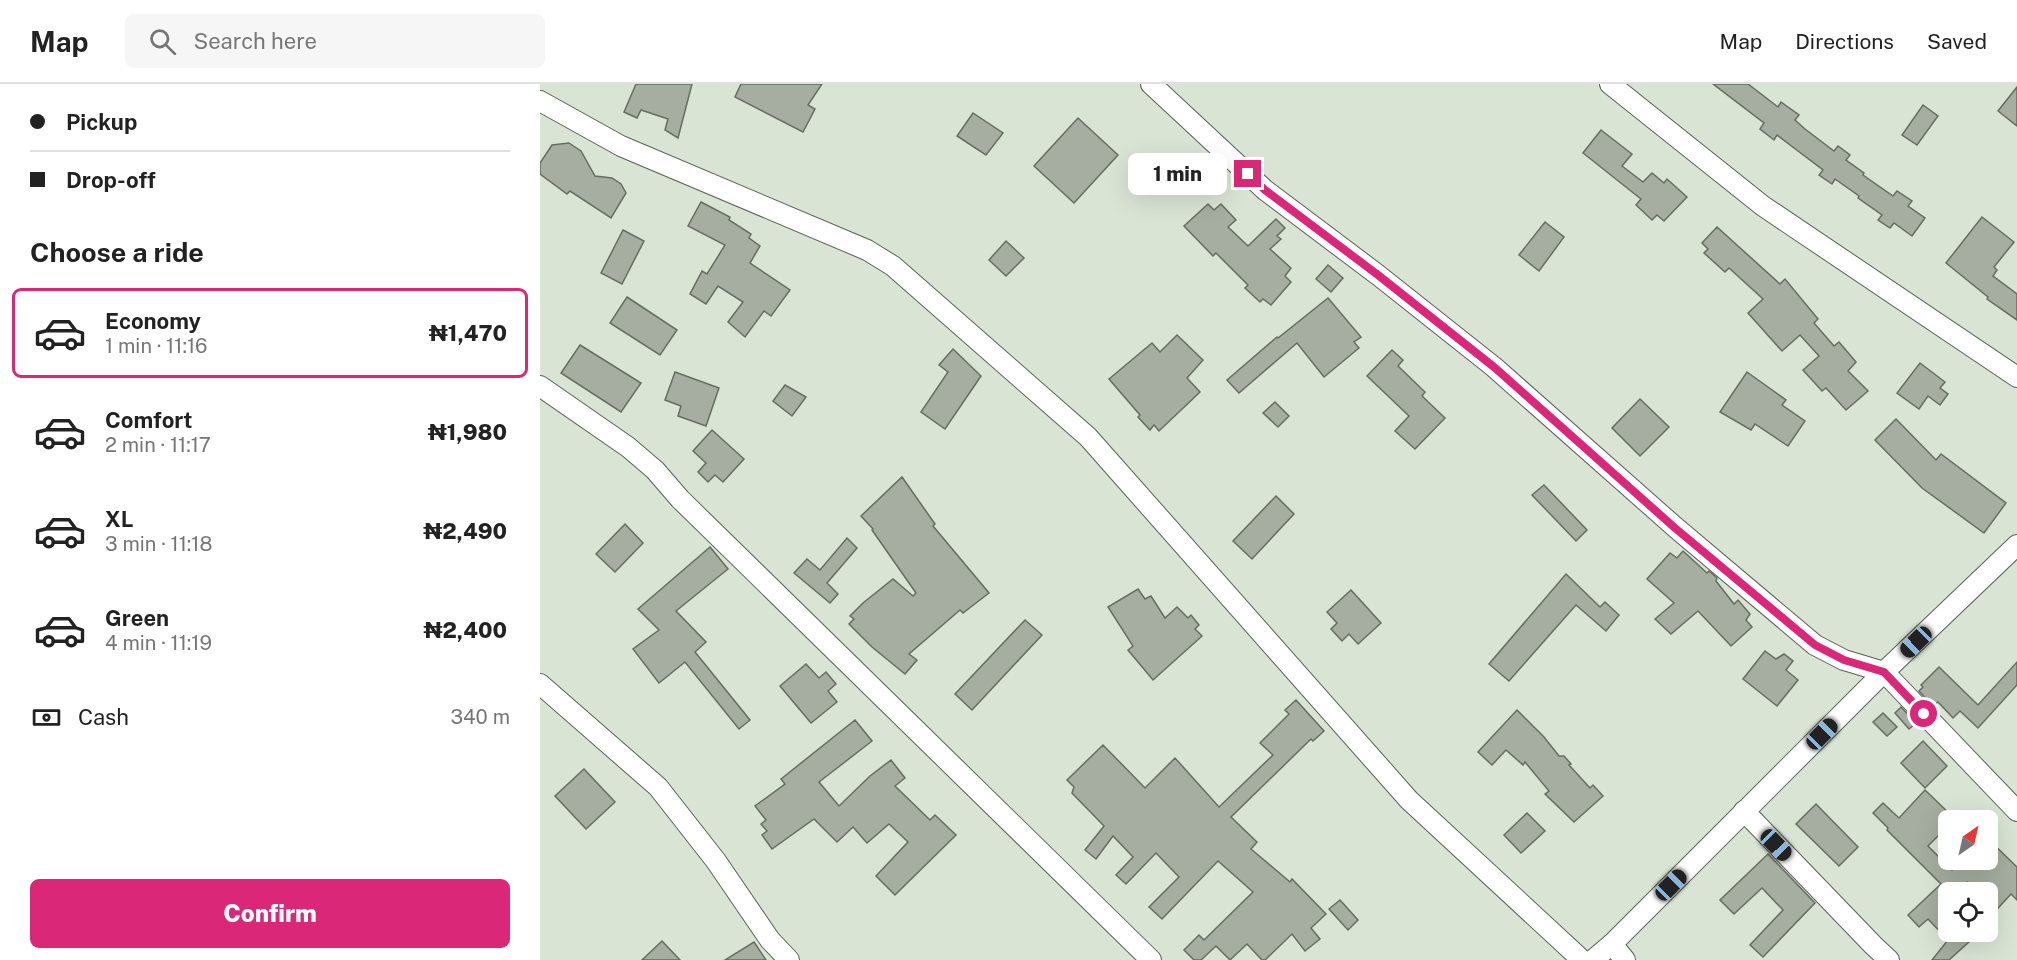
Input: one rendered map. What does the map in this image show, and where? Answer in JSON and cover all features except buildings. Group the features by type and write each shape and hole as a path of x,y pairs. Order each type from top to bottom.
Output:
{"street":[{"path":"1151,84 1265,190 1378,275 1494,367 1675,528 1815,645 1844,660 1884,672 2017,811"},
{"path":"1610,84 1763,206 2017,377"},
{"path":"540,101 621,146 867,249 892,266 1088,437 1409,800 1582,960"},
{"path":"540,386 628,447 655,470 680,499 1151,960"},
{"path":"1593,960 1612,944 1884,672 2015,551"},
{"path":"540,684 658,788 716,861 770,940 789,960"},
{"path":"1744,812 1890,960"},
{"path":"1612,944 1625,960"}],"route":[{"path":"1248,174 1265,190 1378,275 1494,367 1675,528 1815,645 1844,660 1884,672 1924,714"}]}
